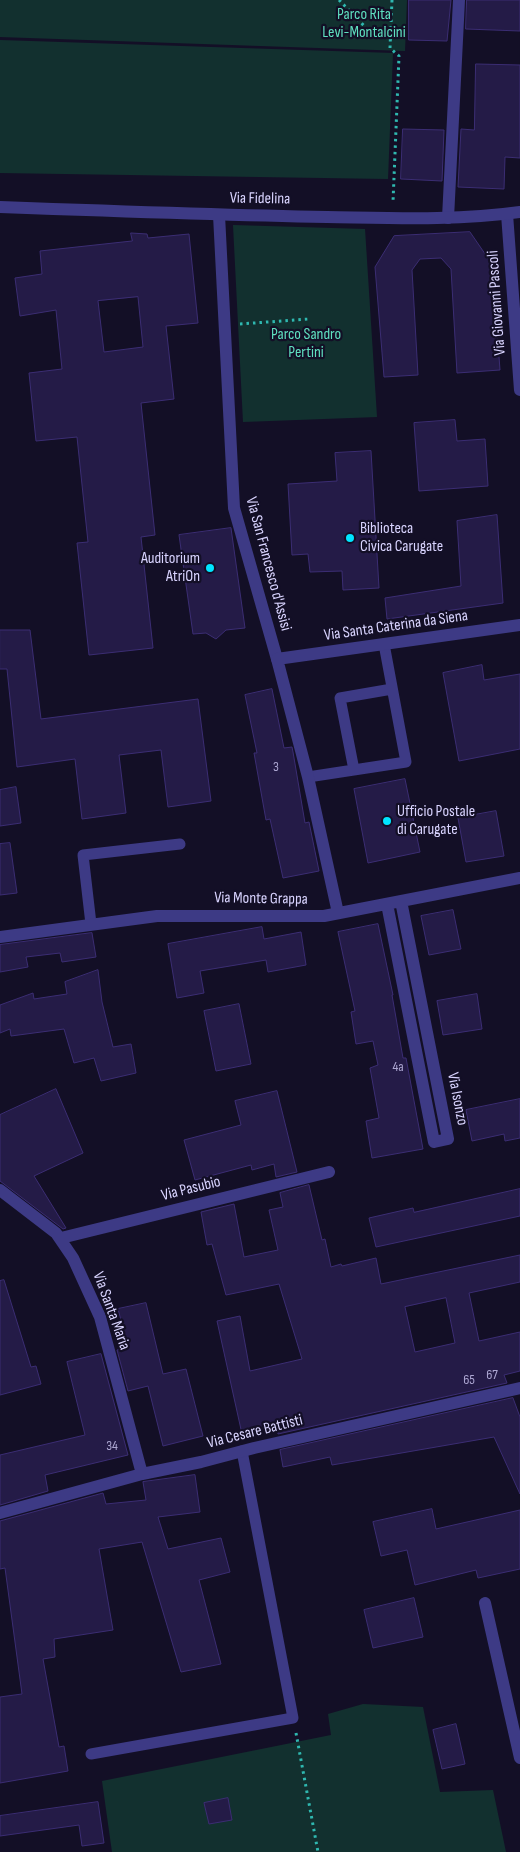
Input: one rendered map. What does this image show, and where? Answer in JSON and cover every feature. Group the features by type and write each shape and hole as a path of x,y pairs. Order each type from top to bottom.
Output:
{"street":[{"path":"448,218 458,0"},
{"name":"Via Fidelina","path":"0,207 219,215 392,218 448,218 514,213"},
{"name":"Via Giovanni Pascoli","path":"514,213 520,390"},
{"name":"Via San Francesco d'Assisi","path":"219,215 234,508 277,659 308,778 338,913"},
{"name":"Via Santa Caterina da Siena","path":"277,659 520,625"},
{"name":"Via Monte Grappa","path":"0,937 168,915 298,917 338,913 520,878"},
{"name":"Via Isonzo","path":"387,904 434,1142 448,1139 401,901"},
{"name":"Via Pasubio","path":"61,1238 329,1172"},
{"name":"Via Santa Maria","path":"0,1190 45,1223 61,1238 73,1258 100,1317 142,1474"},
{"name":"Via Cesare Battisti","path":"0,1512 142,1474 520,1388"},
{"path":"485,1603 520,1758"}],"lane":[{"path":"308,778 406,762 384,644"},
{"path":"354,770 340,698 392,689"},
{"path":"91,924 83,855 180,844"},
{"path":"91,1754 293,1718 242,1451"}],"path":[{"path":"340,0 373,35 391,37"},
{"path":"392,0 390,48 399,56 392,218"},
{"path":"224,325 309,319"},
{"path":"293,1718 318,1852"}],"green space":[{"name":"Parco Rita Levi-Montalcini","path":"0,0 407,0 405,51 0,37"},
{"path":"0,40 393,53 388,179 0,173"},
{"name":"Parco Sandro Pertini","path":"233,225 365,229 377,417 243,422"},
{"path":"363,1704 423,1707 440,1792 493,1790 506,1852 112,1852 102,1781 331,1735 328,1714"}],"building":[{"path":"409,0 451,0 447,41 409,40"},
{"path":"467,0 520,0 520,31 466,29"},
{"path":"476,64 520,65 520,158 505,157 504,189 458,187 461,129 474,130"},
{"path":"403,129 444,130 442,181 401,179"},
{"path":"470,232 492,264 500,370 457,373 451,269 441,258 420,259 412,270 418,375 384,377 375,267 394,236"},
{"path":"131,233 147,234 148,238 189,234 198,323 166,326 174,399 141,403 155,535 141,537 153,648 89,655 77,543 88,542 77,437 36,441 29,373 62,369 56,310 20,316 15,278 42,274 40,251 132,241","holes":["138,297 143,347 104,352 98,301"]},
{"path":"455,420 457,441 485,439 488,486 419,491 414,423"},
{"path":"371,451 379,588 343,590 342,571 310,572 308,554 292,555 288,484 337,481 335,453"},
{"path":"497,515 503,603 387,619 385,598 461,586 457,521"},
{"name":"Auditorium AtriOn","path":"231,528 245,628 226,630 216,639 206,633 193,634 179,535"},
{"path":"0,630 30,630 41,719 198,699 211,801 168,807 161,750 119,755 126,813 82,819 75,759 17,767 7,669 0,669"},
{"path":"482,665 484,680 520,674 520,749 459,761 443,673"},
{"path":"272,689 284,748 292,747 305,823 309,822 319,871 283,878 270,819 266,820 254,753 257,753 245,695"},
{"name":"Ufficio Postale di Carugate","path":"405,779 420,852 368,863 354,789"},
{"path":"16,787 21,823 0,826 0,790"},
{"path":"496,811 504,856 466,862 458,818"},
{"path":"10,843 17,893 0,895 0,844"},
{"path":"453,910 461,949 429,955 421,916"},
{"path":"378,924 393,995 403,1058 406,1058 423,1149 372,1158 366,1121 379,1118 370,1068 378,1065 373,1041 356,1044 351,1012 355,1011 338,932"},
{"path":"262,927 264,939 301,932 306,965 268,972 266,960 200,971 204,993 177,998 168,944"},
{"path":"92,933 96,957 62,962 60,953 26,957 28,967 0,972 0,945"},
{"path":"98,970 102,1002 113,1047 131,1044 136,1073 101,1081 94,1058 74,1063 64,1029 11,1036 10,1029 0,1033 0,1005 33,993 34,999 67,994 65,982"},
{"path":"477,994 482,1029 443,1035 437,1001"},
{"path":"239,1004 251,1064 216,1071 204,1011"},
{"path":"56,1089 83,1153 34,1176 66,1228 63,1229 0,1181 0,1115"},
{"path":"277,1091 297,1172 276,1177 274,1164 252,1170 251,1165 195,1180 184,1140 241,1125 235,1101"},
{"path":"520,1099 520,1138 505,1141 504,1134 472,1141 466,1110"},
{"path":"309,1185 322,1240 325,1239 331,1267 376,1258 381,1284 520,1255 520,1282 469,1293 479,1341 520,1332 520,1371 504,1375 507,1383 278,1434 277,1426 242,1434 217,1321 240,1316 250,1371 302,1359 279,1284 226,1295 212,1244 207,1245 201,1212 234,1204 244,1257 278,1250 269,1210 283,1207 280,1193","holes":["446,1298 455,1343 415,1352 405,1307"]},
{"path":"520,1189 520,1216 376,1247 369,1218 413,1208 414,1212"},
{"path":"4,1280 31,1367 36,1366 41,1384 0,1395 0,1281"},
{"path":"146,1303 163,1374 186,1369 203,1436 163,1446 148,1386 128,1391 117,1350 128,1347 118,1309"},
{"path":"101,1354 128,1455 45,1475 48,1491 0,1505 0,1455 85,1435 67,1362"},
{"path":"513,1398 520,1417 520,1494 494,1437 332,1465 330,1457 283,1467 280,1450"},
{"path":"195,1475 200,1512 158,1517 168,1549 221,1538 230,1572 199,1580 221,1664 181,1672 142,1542 99,1549 113,1630 54,1639 55,1657 43,1659 59,1747 64,1746 68,1771 0,1783 0,1697 22,1694 5,1568 0,1569 0,1521 103,1493 106,1504 146,1500 143,1482"},
{"path":"432,1509 436,1529 520,1510 520,1569 478,1578 476,1570 415,1585 407,1550 381,1556 373,1522"},
{"path":"414,1598 423,1637 373,1648 364,1610"},
{"path":"456,1724 465,1764 442,1769 433,1730"},
{"path":"228,1798 232,1820 209,1824 204,1803"},
{"path":"98,1802 104,1843 82,1846 79,1825 0,1836 0,1816"}],"place":[{"name":"Biblioteca Civica Carugate","path":"350,538"},
{"name":"Auditorium AtriOn","path":"210,568"},
{"name":"Ufficio Postale di Carugate","path":"387,821"}]}
